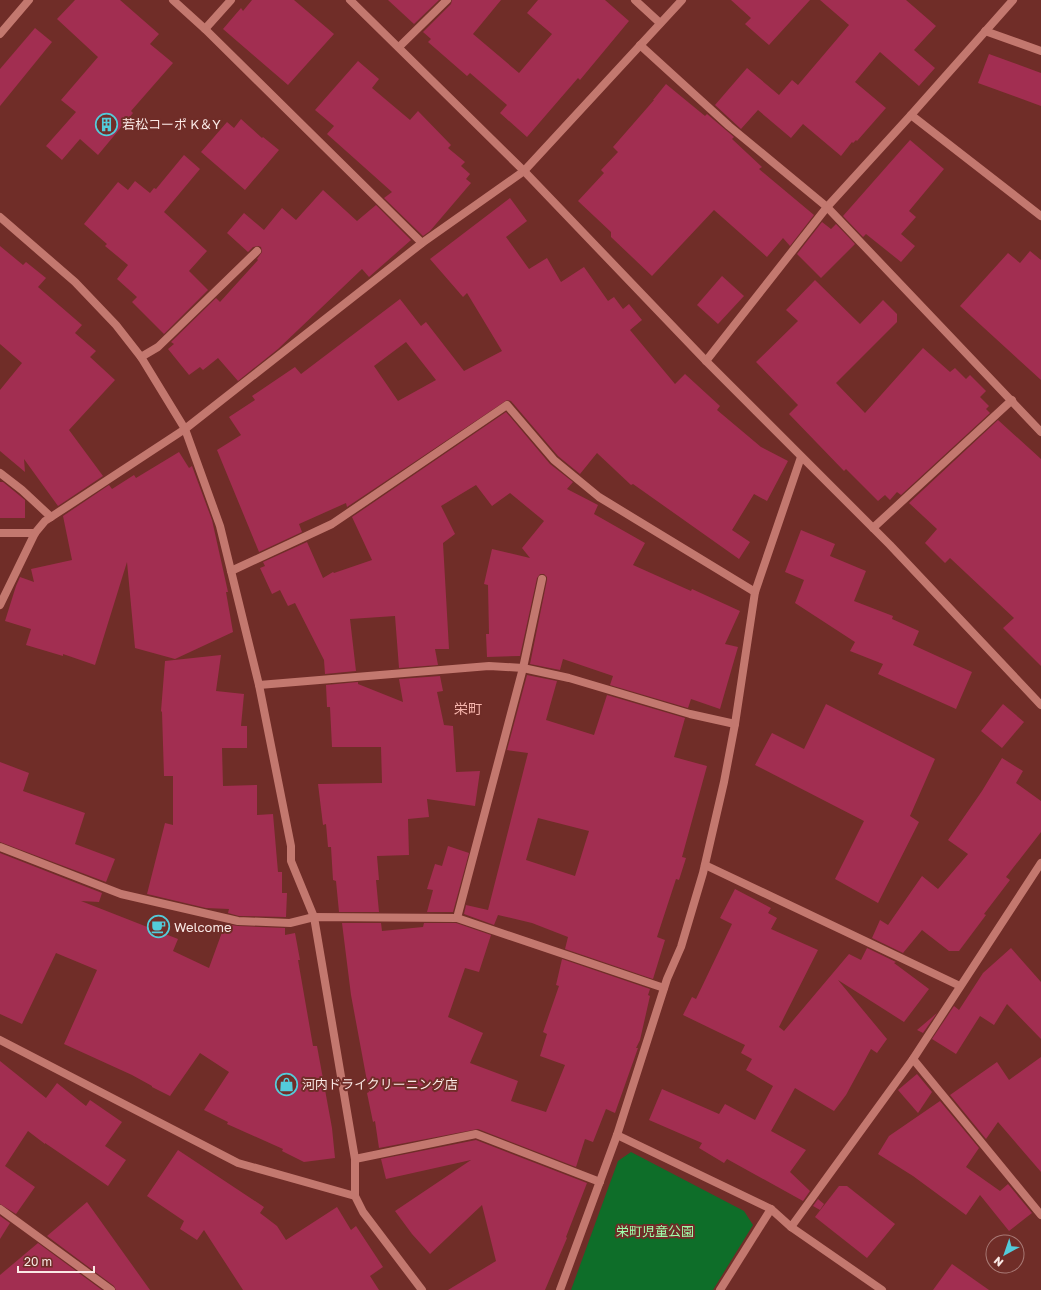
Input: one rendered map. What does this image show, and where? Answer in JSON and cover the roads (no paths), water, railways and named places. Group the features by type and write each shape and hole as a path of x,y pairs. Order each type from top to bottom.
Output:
{"street":[{"path":"0,34 29,0"},
{"path":"173,0 205,29 422,244"},
{"path":"205,29 231,0"},
{"path":"350,0 524,171 706,361 873,528 1041,705"},
{"path":"399,47 446,0"},
{"path":"635,0 660,23"},
{"path":"0,605 35,533 45,521 185,429 422,244 524,171 682,0"},
{"path":"706,361 827,207 1013,0"},
{"path":"985,31 1041,52"},
{"path":"640,45 729,126 827,207 1041,432"},
{"path":"911,115 1041,216"},
{"path":"0,217 75,282 116,325 141,357 185,429 220,526 259,685 291,846 291,861 314,917 355,1159 355,1196 363,1212 422,1290"},
{"path":"141,357 158,347 257,251"},
{"path":"873,528 1012,400"},
{"path":"231,571 332,524 507,404 554,460 599,497 755,592"},
{"path":"560,1290 617,1135 664,988 681,947 705,865 724,782 735,724 755,592 801,457"},
{"path":"0,473 22,490 51,517"},
{"path":"0,533 35,533"},
{"path":"457,918 523,668 542,579"},
{"path":"259,685 489,666 523,668 569,678 690,714 735,724"},
{"path":"0,847 121,894 238,921 290,923 314,917 457,918 664,988"},
{"path":"791,1227 913,1059 1041,864"},
{"path":"705,865 960,986"},
{"path":"0,1040 238,1163 355,1196"},
{"path":"913,1059 1041,1215"},
{"path":"355,1159 476,1134 600,1182"},
{"path":"617,1135 771,1209 791,1227 882,1290"},
{"path":"0,1209 111,1290"},
{"path":"720,1290 771,1209"}],"place":[{"name":"若松コーポ K＆Y","path":"107,124"},
{"name":"Welcome","path":"159,927"},
{"name":"河内ドライクリーニング店","path":"287,1084"}],"district":[{"name":"栄町","path":"468,708"}],"park label":[{"name":"栄町児童公園","path":"655,1231"}]}
